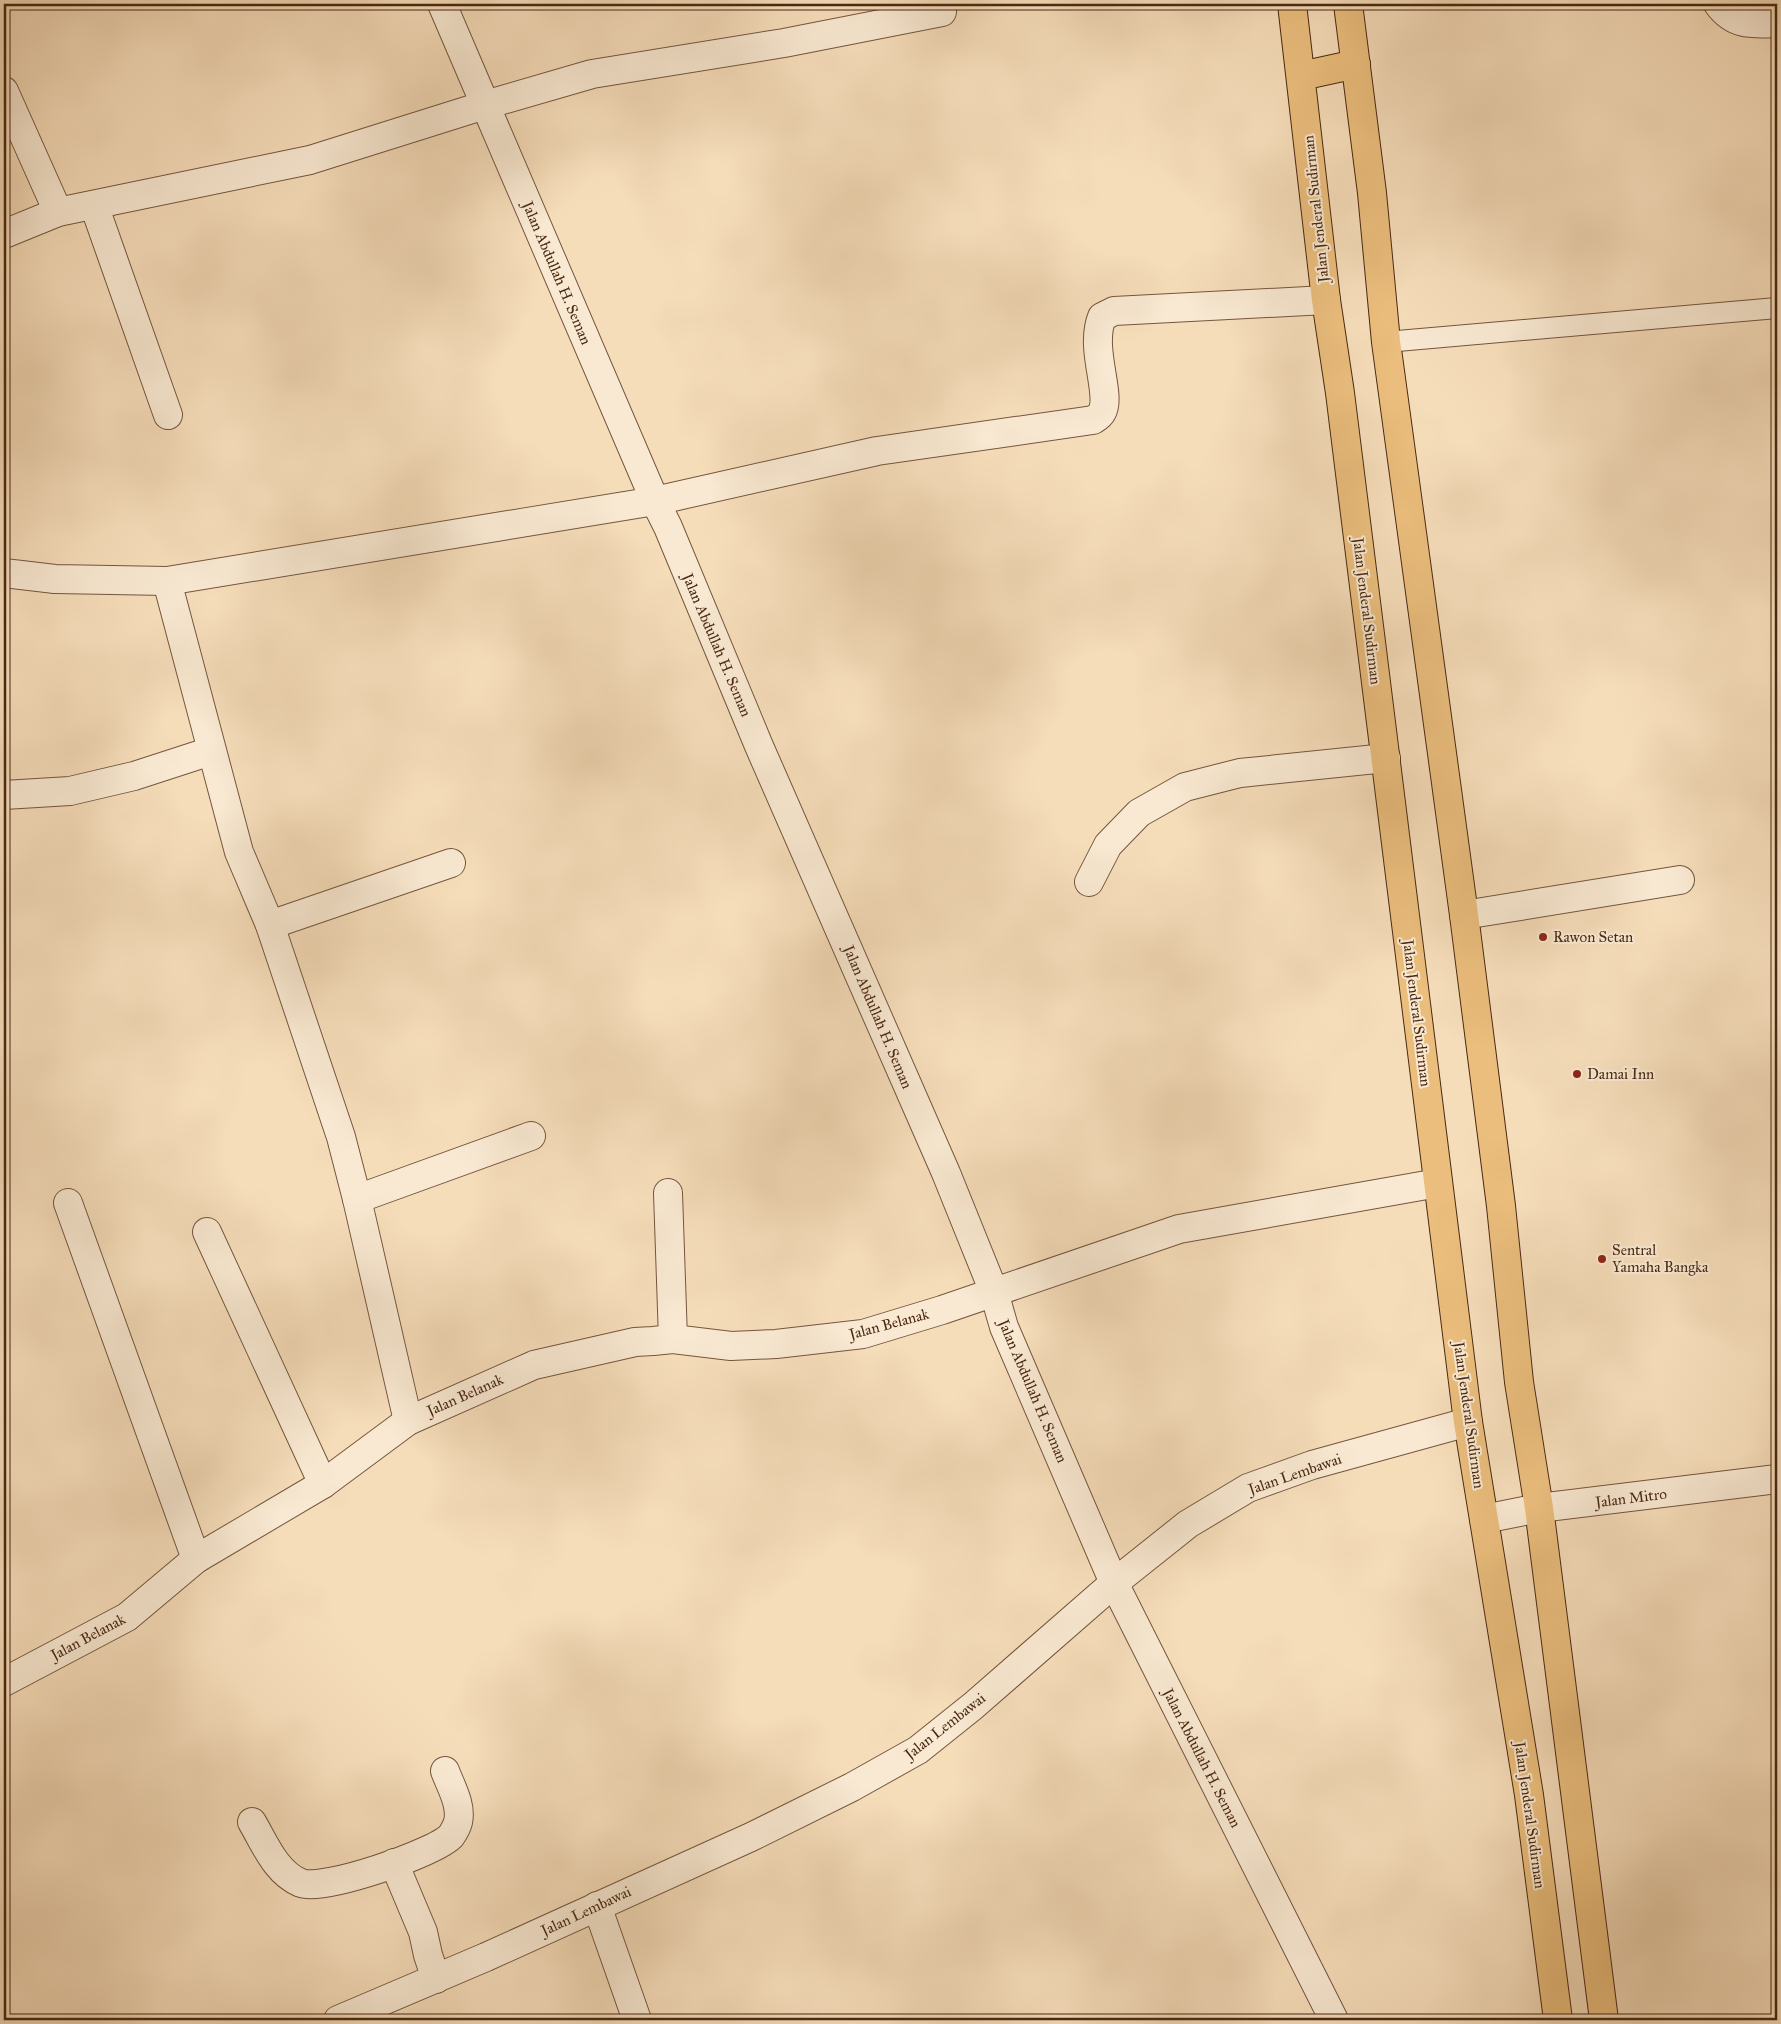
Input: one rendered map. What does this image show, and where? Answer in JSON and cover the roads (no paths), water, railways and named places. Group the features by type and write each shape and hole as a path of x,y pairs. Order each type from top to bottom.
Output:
{"highway":[{"name":"Jalan Jenderal Sudirman","path":"1292,4 1326,300 1340,393 1468,1422 1529,1795 1558,2020"},
{"path":"1348,4 1372,194 1386,342 1464,915 1501,1206 1519,1382 1539,1508 1604,2020"},
{"path":"1301,76 1356,64"}],"street":[{"name":"Jalan Abdullah H. Seman","path":"442,4 655,502 668,527 765,758 946,1173 994,1292 1004,1327 1114,1583 1334,2020"},
{"path":"1718,4 1724,12 1736,20 1750,24 1777,23"},
{"path":"4,234 58,212 310,160 485,105 592,74 784,43 942,12"},
{"path":"4,91 58,212"},
{"path":"94,205 168,415"},
{"path":"4,573 55,579 166,581 655,502 877,451 1093,420 1102,413 1104,401 1097,351 1097,329 1102,317 1114,311 1326,300"},
{"path":"166,581 239,852 270,926 341,1137 408,1421"},
{"path":"4,795 70,791 134,776 211,751"},
{"path":"1089,882 1108,845 1139,813 1185,787 1240,773 1386,758"},
{"path":"270,926 451,863"},
{"path":"1464,915 1680,880"},
{"path":"357,1199 531,1136"},
{"name":"Jalan Belanak","path":"4,1682 127,1617 196,1558 323,1484 408,1421 534,1365 634,1342 673,1339 731,1346 776,1344 863,1334 1179,1229 1438,1183"},
{"path":"668,1193 673,1339"},
{"path":"68,1203 196,1558"},
{"path":"207,1232 323,1484"},
{"name":"Jalan Lembawai","path":"338,2020 436,1979 750,1837 852,1787 918,1750 973,1706 1114,1583 1188,1524 1248,1488 1312,1465 1468,1422"},
{"name":"Jalan Mitro","path":"1484,1519 1539,1508 1777,1479"},
{"path":"252,1822 279,1868 288,1877 303,1884 317,1885 353,1877 436,1846 450,1836 458,1824 458,1808 445,1772"},
{"path":"394,1863 424,1932 436,1979"},
{"path":"597,1906 637,2020"}],"lane":[{"path":"1386,342 1777,308"}],"place":[{"name":"Rawon Setan","path":"1543,937"},
{"name":"Damai Inn","path":"1577,1074"},
{"name":"Sentral Yamaha Bangka","path":"1602,1259"}]}
